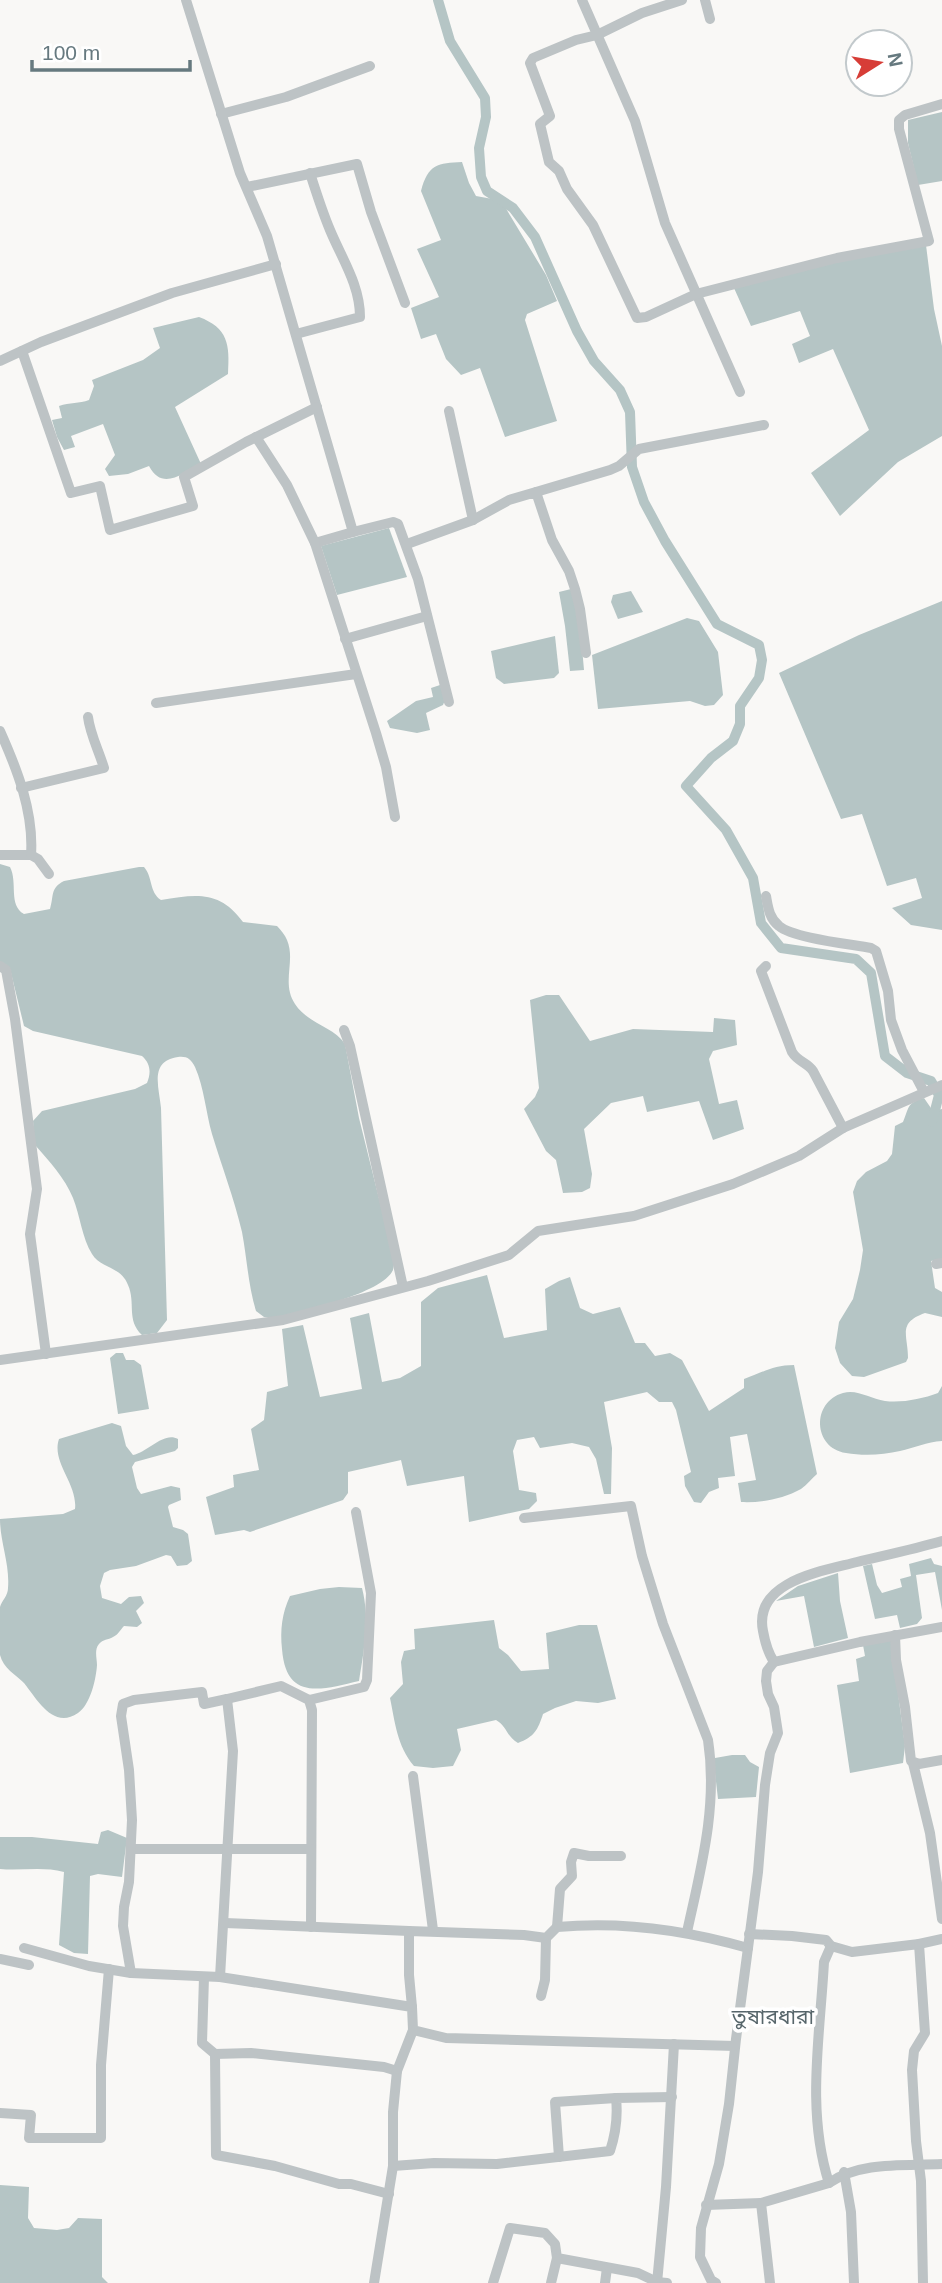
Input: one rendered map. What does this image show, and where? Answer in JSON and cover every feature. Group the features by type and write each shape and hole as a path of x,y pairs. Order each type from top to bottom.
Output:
{"street":[{"path":"186,0 240,173 276,264 353,531"},
{"path":"582,0 635,121 665,223 740,392"},
{"path":"682,0 665,2 597,34 576,40 531,60 550,116 540,124 549,162 559,172 566,189 597,234 634,315 638,318 646,317 696,293 837,258 929,242 899,129 899,120 905,115 942,104"},
{"path":"705,0 710,19"},
{"path":"221,114 286,97 370,66"},
{"path":"247,187 356,164 370,212 405,303"},
{"path":"296,334 360,317 359,298 330,231 310,173"},
{"path":"0,360 172,293 276,264"},
{"path":"22,351 71,493 100,486 110,530 193,506 184,477 317,407"},
{"path":"449,411 473,520"},
{"path":"407,544 473,520 509,500 581,480 619,466 639,449 764,425"},
{"path":"256,437 287,485 315,543 386,767 395,817"},
{"path":"536,492 552,540 569,571 575,589 586,653"},
{"path":"315,543 353,531 393,522 398,524 407,544 449,702"},
{"path":"345,639 427,616"},
{"path":"156,703 356,674"},
{"path":"22,788 104,768 90,730 88,716"},
{"path":"0,731 22,788 31,828 31,855"},
{"path":"0,855 31,855 38,859 49,874"},
{"path":"766,896 770,916 780,927 797,934 876,951 888,991 891,1020 902,1050 924,1092"},
{"path":"0,966 6,970 15,1019 37,1189 30,1234 46,1354"},
{"path":"765,966 761,971 792,1052 796,1059 813,1071 843,1128"},
{"path":"344,1030 350,1046 403,1287"},
{"path":"0,1360 283,1320 403,1287 509,1255 538,1231 634,1216 707,1193 799,1156 843,1128 942,1085"},
{"path":"524,1518 631,1506 656,1602 708,1740 712,1760 711,1814 687,1932"},
{"path":"131,1973 123,1926 131,1849 132,1803 121,1716 123,1704 134,1700 202,1692 204,1704 281,1686 309,1700 364,1687 367,1680 371,1593 356,1512"},
{"path":"774,1662 765,1641 762,1613 781,1589 798,1578 822,1570 942,1541"},
{"path":"710,2282 700,2257 701,2228 719,2164 729,2104 758,1872 765,1785 770,1753 778,1733 774,1707 768,1694 767,1671 774,1662 942,1627"},
{"path":"895,1635 909,1755 930,1833 942,1919"},
{"path":"220,1978 233,1751 227,1699"},
{"path":"309,1700 312,1710 311,1927"},
{"path":"913,1763 942,1760"},
{"path":"413,1776 433,1930"},
{"path":"131,1849 311,1849"},
{"path":"541,1996 545,1980 546,1938 557,1927 560,1889 572,1876 571,1862 574,1853 621,1856"},
{"path":"225,1923 433,1930 546,1938"},
{"path":"557,1927 632,1927 687,1932 748,1948"},
{"path":"374,2283 393,2166 393,2112 397,2071 413,2030 409,1931"},
{"path":"749,1934 826,1940 831,1946 852,1952 942,1939"},
{"path":"919,1944 925,2033 914,2051 912,2070 923,2283"},
{"path":"829,2183 821,2160 816,2103 824,1962 831,1946"},
{"path":"24,1948 131,1973 220,1978 412,2007"},
{"path":"0,1959 29,1965"},
{"path":"0,2113 31,2115 29,2138 101,2138 101,2065 108,1969"},
{"path":"204,1977 202,2043 215,2054 251,2053 359,2064 397,2071"},
{"path":"413,2030 458,2039 735,2046"},
{"path":"558,2259 638,2273 660,2283 674,2044"},
{"path":"215,2054 216,2155 275,2165 339,2184 351,2184 388,2194"},
{"path":"559,2157 555,2102 672,2097"},
{"path":"393,2166 434,2163 497,2164 610,2151 618,2111 616,2098"},
{"path":"706,2205 761,2203 829,2183 844,2172 887,2166 942,2164"},
{"path":"844,2172 851,2212 854,2283"},
{"path":"761,2203 770,2283"},
{"path":"493,2283 510,2228 545,2233 555,2244 558,2259 551,2283"},
{"path":"605,2283 607,2269"}],"shaded area":[{"path":"942,112 942,181 918,185 908,143 908,120"},
{"path":"462,162 476,196 498,200 505,207 546,275 557,301 527,314 525,320 557,421 505,437 480,368 461,375 446,359 436,334 421,339 411,308 439,297 417,249 441,240 421,191 424,182 431,170 440,164"},
{"path":"926,245 934,309 942,346 942,436 898,462 840,516 811,473 869,430 833,349 799,363 792,344 810,336 800,311 751,326 734,288 818,266"},
{"path":"199,317 209,321 221,332 228,354 228,374 175,407 201,464 180,476 166,479 154,474 149,466 128,474 109,476 105,469 115,455 103,424 71,436 75,447 64,450 52,420 62,418 59,406 89,400 94,386 92,380 143,360 160,348 153,328"},
{"path":"389,528 407,577 337,595 321,546"},
{"path":"571,589 580,625 584,670 570,671 559,592"},
{"path":"631,591 643,612 618,619 611,602 613,595"},
{"path":"942,601 942,930 911,925 892,908 922,898 916,878 887,886 862,814 841,819 779,673 859,635"},
{"path":"687,618 699,621 718,652 723,695 714,705 705,706 690,701 598,709 592,655"},
{"path":"555,636 559,673 554,678 504,684 496,678 491,651"},
{"path":"440,685 445,700 443,705 426,713 430,730 417,733 390,728 387,721 416,701 433,697 431,688"},
{"path":"0,864 10,867 16,905 24,914 50,909 54,890 64,881 144,867 157,897 161,900 185,896 216,899 243,922 277,926 286,938 289,948 289,988 295,1004 300,1011 334,1033 345,1044 359,1118 394,1259 393,1270 386,1279 358,1294 277,1318 264,1317 256,1311 242,1232 212,1134 201,1083 192,1062 186,1058 169,1059 159,1069 158,1076 167,1320 157,1333 142,1335 134,1323 130,1292 125,1279 92,1254 70,1191 35,1145 33,1121 42,1111 135,1089 147,1083 149,1065 142,1056 33,1031 24,1026 11,973 0,962"},
{"path":"546,995 559,995 590,1041 633,1029 713,1032 714,1018 735,1020 737,1045 713,1051 709,1059 719,1104 737,1100 744,1129 713,1140 699,1101 647,1112 643,1096 611,1103 584,1129 592,1174 590,1188 582,1192 563,1193 556,1160 546,1151 524,1109 539,1088 530,1000"},
{"path":"924,1098 933,1111 942,1109 942,1259 931,1261 935,1288 942,1292 942,1317 925,1313 907,1326 906,1362 864,1377 852,1376 840,1363 835,1348 839,1322 853,1299 863,1250 853,1192 857,1181 866,1172 887,1161 892,1154 895,1126 903,1122 911,1104"},
{"path":"487,1275 504,1338 547,1330 545,1289 570,1277 580,1308 593,1314 620,1307 635,1343 645,1343 655,1356 670,1353 682,1360 709,1411 744,1388 744,1379 774,1368 794,1365 817,1474 801,1489 779,1498 741,1502 738,1483 756,1480 747,1434 730,1437 735,1476 718,1478 719,1488 709,1492 701,1503 694,1502 685,1486 684,1476 691,1472 676,1410 672,1402 659,1402 647,1392 604,1402 612,1448 611,1494 604,1494 596,1459 589,1447 572,1443 540,1448 534,1437 517,1440 513,1451 519,1490 536,1493 537,1501 529,1509 469,1522 464,1476 407,1486 401,1460 348,1472 348,1493 343,1500 250,1532 244,1530 215,1535 206,1497 234,1487 233,1475 259,1470 251,1429 264,1420 267,1392 288,1386 282,1329 303,1325 320,1397 362,1389 350,1318 369,1313 382,1382 400,1378 421,1366 421,1302 438,1288"},
{"path":"116,1353 123,1353 126,1360 134,1360 141,1365 149,1409 118,1414 110,1358"},
{"path":"942,1386 942,1441 893,1452 859,1455 835,1449 827,1443 822,1434 820,1424 825,1405 843,1393 854,1392 880,1400 898,1401 919,1399 938,1393"},
{"path":"112,1423 121,1426 126,1446 133,1455 167,1438 178,1439 178,1448 175,1451 135,1462 132,1467 141,1494 171,1486 180,1488 181,1500 168,1507 173,1527 188,1534 192,1561 187,1565 177,1566 171,1556 166,1555 136,1566 104,1573 100,1586 102,1598 121,1604 129,1597 141,1596 144,1603 136,1611 142,1623 137,1627 124,1626 115,1636 97,1646 95,1678 89,1698 78,1713 61,1718 40,1704 7,1667 0,1655 0,1607 7,1593 8,1579 0,1519 63,1514 75,1509 73,1491 61,1465 59,1439"},
{"path":"931,1558 934,1564 942,1566 942,1610 935,1572 916,1575 922,1618 917,1624 900,1628 897,1615 875,1619 863,1566 872,1564 877,1585 882,1593 902,1587 900,1579 911,1576 909,1564"},
{"path":"838,1573 840,1601 848,1638 814,1647 804,1596 776,1601 798,1586"},
{"path":"339,1587 362,1588 366,1623 359,1681 319,1689 308,1688 290,1677 285,1666 281,1635 285,1609 290,1596"},
{"path":"494,1620 499,1648 521,1671 549,1669 546,1633 579,1625 597,1625 616,1699 598,1703 576,1701 555,1708 543,1714 535,1732 518,1743 496,1720 457,1729 461,1750 453,1766 414,1766 400,1742 390,1698 403,1684 401,1662 404,1651 415,1649 414,1629"},
{"path":"891,1640 905,1746 903,1763 850,1773 837,1685 859,1681 856,1659 865,1656 863,1645"},
{"path":"745,1755 759,1767 756,1797 718,1799 715,1758"},
{"path":"108,1830 127,1838 122,1877 98,1874 90,1876 88,1954 74,1953 59,1945 64,1872 48,1869 0,1869 0,1837 32,1837 98,1844 101,1832"},
{"path":"0,2185 29,2187 28,2218 34,2228 57,2230 69,2228 78,2218 102,2219 102,2277 108,2283 0,2283"}],"waterway":[{"path":"438,0 450,41 485,98 486,117 479,148 481,177 487,191 513,208 535,237 577,331 594,361 620,390 630,412 632,467 644,502 665,541 717,624 759,645 762,660 759,678 740,706 740,724 733,741 711,758 686,786 726,830 753,878 761,923 781,948 856,959 871,973 885,1056 907,1073 931,1081 939,1095 932,1122"}],"district":[{"name":"তুষারধারা","path":"773,2017"}]}
